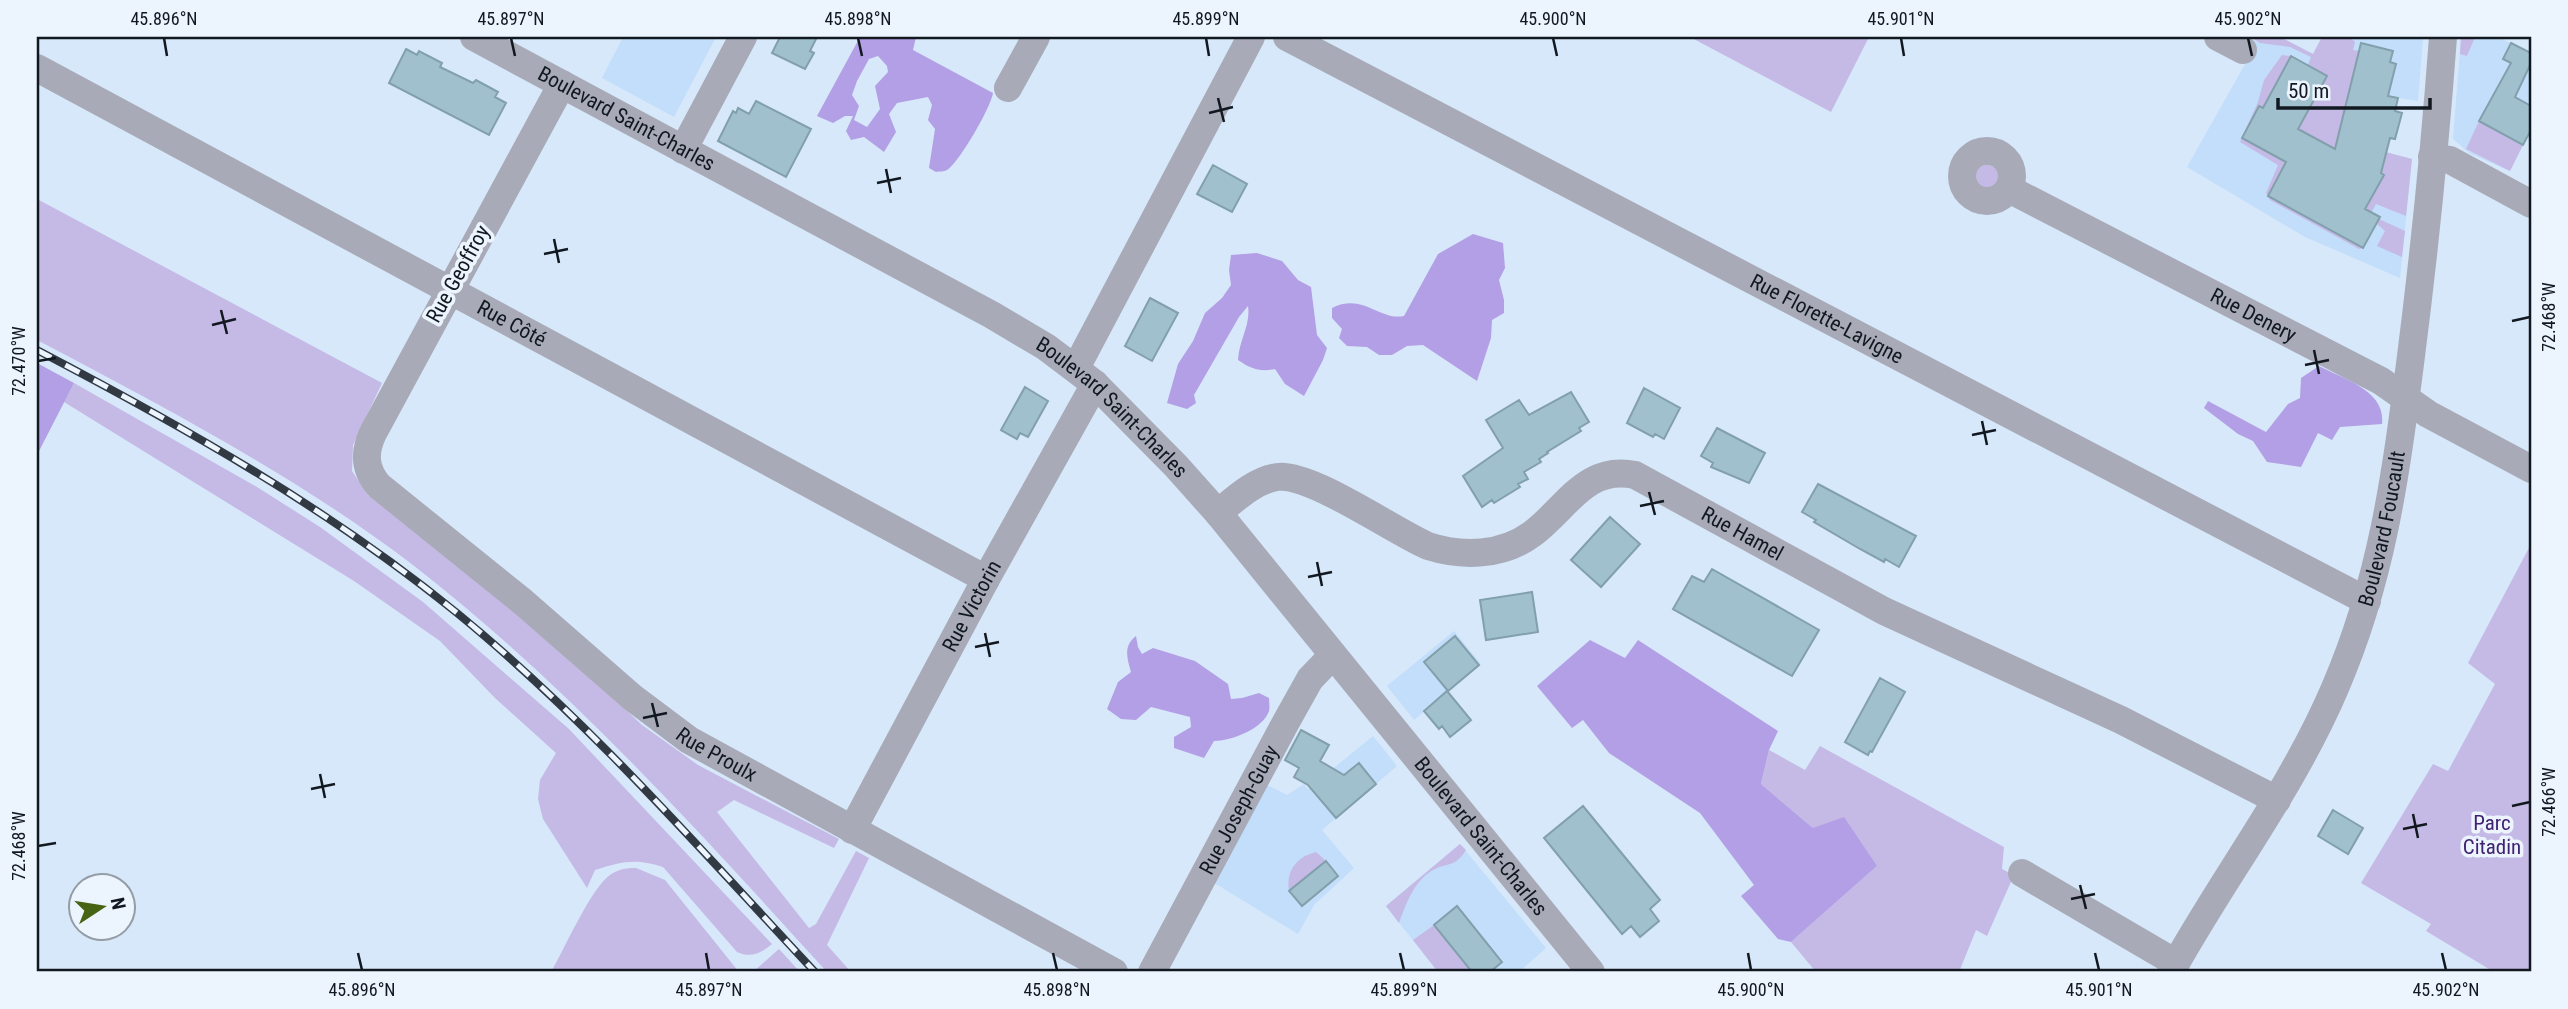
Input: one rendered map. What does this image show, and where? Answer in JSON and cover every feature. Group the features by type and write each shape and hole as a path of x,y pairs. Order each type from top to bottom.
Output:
{"street":[{"name":"Boulevard Saint-Charles","path":"474,37 964,299 1027,335 1086,376 1143,430 1218,513 1591,972"},
{"path":"683,150 743,37"},
{"path":"1008,88 1036,37"},
{"name":"Rue Victorin","path":"852,830 986,579 1251,37"},
{"name":"Rue Florette-Lavigne","path":"1287,37 2367,600"},
{"path":"2218,37 2243,50"},
{"name":"Boulevard Foucault","path":"2174,967 2277,800 2330,701 2354,643 2367,600 2390,508 2405,398 2443,37"},
{"name":"Rue Côté","path":"37,68 986,579"},
{"name":"Rue Geoffroy","path":"368,469 367,452 373,433 562,84"},
{"path":"2432,157 2450,160 2531,204"},
{"name":"Rue Denery","path":"2008,189 2381,381 2428,414 2531,470"},
{"name":"Rue Proulx","path":"368,469 379,486 514,594 672,729 706,751 1114,972"},
{"name":"Rue Hamel","path":"1218,513 1265,480 1289,476 1318,487 1428,546 1443,551 1476,553 1502,548 1531,535 1594,478 1622,472 1635,475 1884,611 2121,720 2277,800"},
{"name":"Rue Joseph-Guay","path":"1152,972 1310,679 1333,655"},
{"path":"2022,873 2174,967"}],"shaded area":[{"path":"623,37 716,37 674,117 602,78"},
{"path":"860,37 916,37 913,50 993,93 987,110 966,146 947,170 936,172 929,168 935,129 928,120 932,105 928,97 897,103 889,114 896,132 884,152 864,137 851,140 846,131 853,116 845,116 833,123 817,116","holes":["878,56 887,66 888,72 875,86 880,109 867,127 854,120 859,106 852,95 869,59"]},
{"path":"2255,37 2280,37 2313,54 2322,37 2423,37 2418,101 2398,98 2359,145 2412,159 2400,278 2305,237 2187,167 2244,66"},
{"path":"2461,37 2498,37 2531,53 2531,129 2510,171 2469,153 2453,139"},
{"path":"1473,234 1503,243 1505,268 1499,280 1504,313 1492,320 1491,338 1477,381 1423,345 1407,346 1392,355 1379,355 1367,347 1347,346 1339,338 1342,329 1332,318 1332,308 1353,303 1387,315 1404,316 1438,254"},
{"path":"1257,253 1282,261 1298,280 1311,287 1317,335 1327,348 1304,396 1285,384 1275,369 1256,369 1238,360 1248,319 1248,306 1194,395 1196,403 1187,409 1167,403 1178,364 1193,341 1205,313 1222,298 1231,285 1231,255"},
{"path":"37,363 74,383 37,455"},
{"path":"2319,366 2351,381 2370,394 2381,412 2382,424 2340,427 2332,440 2318,433 2301,467 2267,462 2253,441 2238,434 2204,408 2208,401 2266,432 2288,404 2300,398 2301,378"},
{"path":"1454,631 1481,664 1414,720 1387,686"},
{"path":"1136,636 1142,654 1153,648 1195,661 1228,684 1231,699 1259,693 1269,698 1266,717 1246,733 1214,741 1204,758 1174,748 1174,737 1191,727 1190,717 1151,707 1136,720 1121,719 1107,709 1118,682 1131,672 1127,657 1128,648"},
{"path":"1590,640 1625,658 1638,640 1778,731 1769,750 1761,784 1813,828 1844,817 1877,866 1791,942 1778,939 1741,896 1754,885 1700,813 1609,753 1583,720 1572,728 1537,686"},
{"path":"1373,736 1397,766 1322,830 1354,868 1314,905 1298,934 1211,881 1263,783 1287,795 1304,784 1308,789"},
{"path":"1460,844 1546,948 1519,972 1438,972 1386,906"}],"green space":[{"path":"1690,37 1869,37 1831,112"},
{"path":"2255,37 2280,37 2313,54 2322,37 2350,37 2355,42 2353,50 2359,51 2359,145 2412,159 2406,216 2376,204 2371,213 2345,198 2348,194 2367,205 2383,175 2298,129 2327,76 2308,65 2311,57 2290,47 2260,43"},
{"path":"2461,37 2475,37 2467,56 2460,54"},
{"path":"2282,55 2291,56 2263,108 2335,188 2285,165 2268,196 2363,248 2359,249 2270,200 2266,193 2278,165 2240,142 2258,102 2264,80"},
{"path":"2479,121 2523,145 2510,171 2466,149"},
{"path":"1987,165 1996,168 1999,177 1996,186 1987,189 1978,186 1975,177 1978,168"},
{"path":"37,199 382,383 353,445 352,471 368,495 473,576 642,725 698,765 839,839 834,848 734,800 717,812 809,928 816,924 856,851 869,858 827,945 851,972 827,972 629,759 524,659 413,565 324,502 277,473 181,417 37,340"},
{"path":"2379,219 2405,231 2402,257 2377,246 2385,231 2376,223"},
{"path":"74,383 257,487 320,527 423,602 569,729 772,944 755,954 737,952 663,867 636,862 604,867 595,870 587,888 543,819 538,799 540,780 556,753 495,698 440,641 354,581 64,402"},
{"name":"Parc Citadin","path":"2531,544 2531,972 2494,972 2426,931 2431,924 2361,883 2433,764 2448,771 2495,684 2468,663"},
{"path":"1820,746 2004,847 2002,869 2014,875 1987,936 1976,930 1959,972 1816,972 1791,942 1877,866 1813,828 1761,784 1769,750 1805,770"},
{"path":"1460,844 1466,850 1458,860 1433,870 1421,880 1399,923 1386,906"},
{"path":"1316,852 1326,861 1289,891 1289,877 1294,866 1303,857"},
{"path":"636,868 665,880 739,972 551,972 586,906 603,882 616,871"},
{"path":"1434,925 1472,972 1438,972 1413,940"},
{"path":"779,949 800,972 753,972"}],"building":[{"path":"780,37 817,37 810,51 814,53 805,69 772,53"},
{"path":"2361,43 2393,51 2390,62 2396,64 2388,96 2398,98 2395,111 2402,113 2395,139 2390,138 2381,173 2384,175 2365,209 2380,217 2363,248 2268,196 2286,162 2242,138 2259,106 2263,108 2291,56 2327,76 2298,129 2335,149"},
{"path":"2511,43 2531,53 2531,63 2515,97 2531,106 2531,130 2523,145 2479,121 2511,63 2503,59"},
{"path":"406,49 417,55 419,51 442,63 440,67 473,83 476,80 498,92 495,97 506,103 489,135 389,83"},
{"path":"756,101 811,129 786,177 718,141 733,111 736,113 738,108 749,114"},
{"path":"1213,165 1247,184 1232,212 1197,194"},
{"path":"1150,298 1178,313 1152,361 1125,346"},
{"path":"1025,387 1048,401 1028,437 1020,433 1017,439 1001,430"},
{"path":"1644,388 1680,408 1664,439 1655,434 1653,437 1627,423"},
{"path":"1571,392 1589,422 1579,428 1581,431 1547,452 1539,459 1541,462 1524,472 1528,479 1518,484 1520,487 1482,507 1463,476 1503,448 1486,420 1519,400 1529,415"},
{"path":"1717,428 1765,453 1749,483 1711,467 1713,463 1701,456"},
{"path":"1818,484 1916,536 1899,567 1860,549 1802,512"},
{"path":"1610,517 1640,544 1601,587 1571,560"},
{"path":"1712,569 1819,630 1792,676 1673,609 1692,576 1704,582"},
{"path":"1532,592 1538,632 1486,640 1480,600"},
{"path":"1455,636 1479,665 1448,691 1424,662"},
{"path":"1880,678 1905,692 1868,755 1845,742"},
{"path":"1447,691 1471,720 1450,737 1442,726 1439,729 1424,711"},
{"path":"1301,730 1329,745 1320,761 1344,775 1359,763 1376,784 1336,818 1308,785 1294,777 1299,768 1285,760"},
{"path":"1583,806 1660,900 1650,909 1659,921 1640,937 1631,926 1622,934 1544,838"},
{"path":"2333,810 2363,828 2348,854 2318,836"},
{"path":"1326,861 1338,876 1302,906 1289,891"},
{"path":"1457,906 1502,962 1490,972 1472,972 1434,925"}],"railway":[{"path":"37,350 254,471 358,538 457,613 598,741 815,972"}]}
